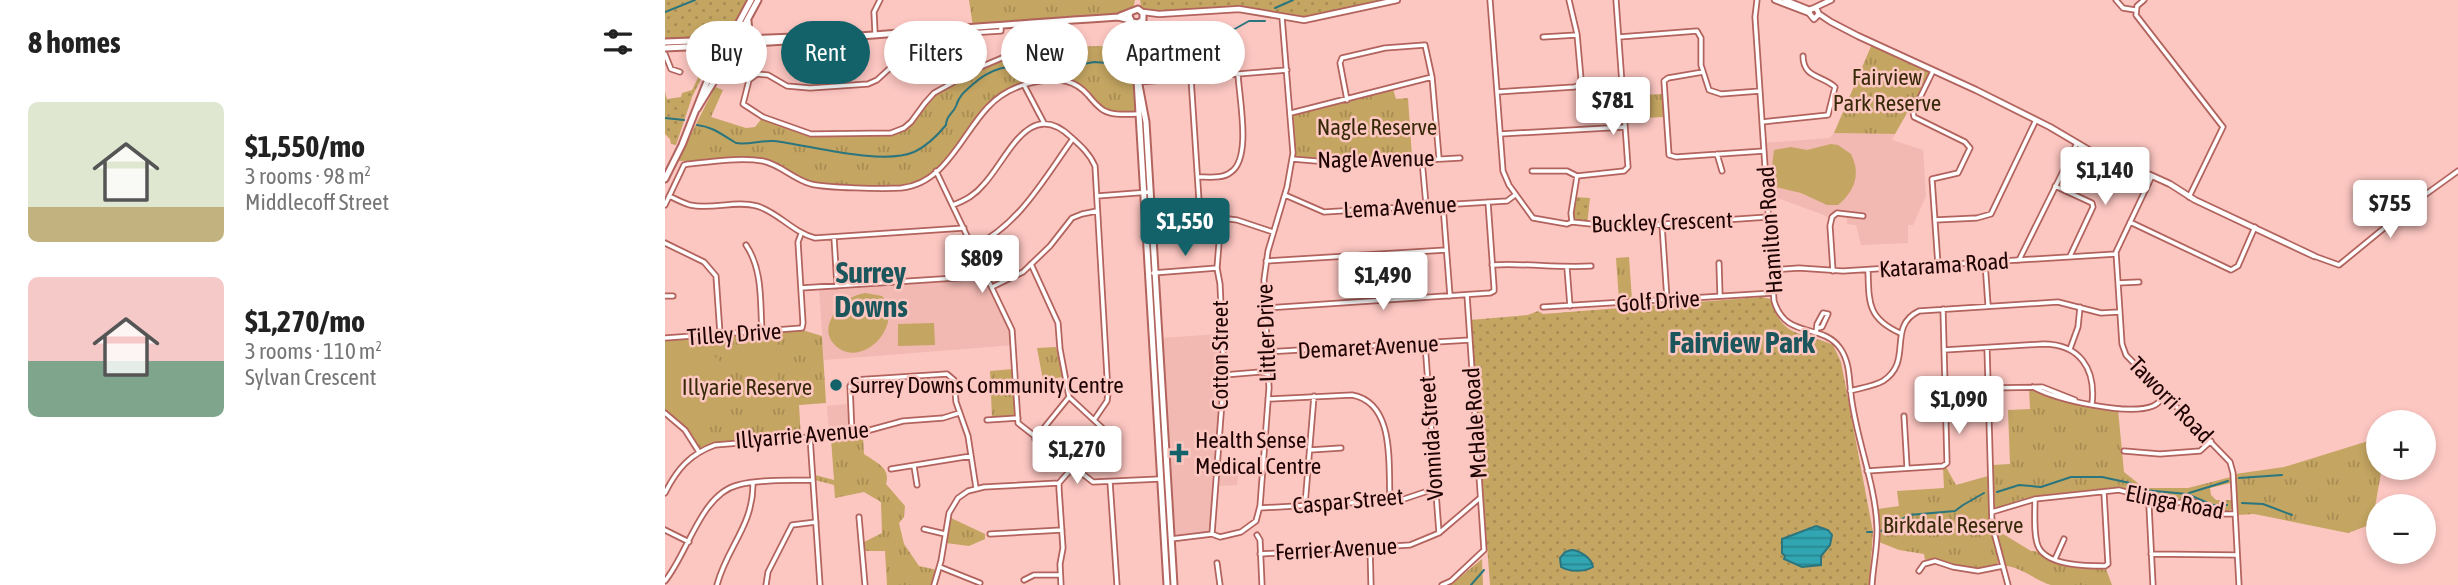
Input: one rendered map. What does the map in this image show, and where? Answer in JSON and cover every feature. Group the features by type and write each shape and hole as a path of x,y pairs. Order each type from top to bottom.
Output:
{"main road":[{"path":"741,21 751,0"},
{"path":"745,21 758,0"},
{"path":"1118,17 1131,21 1136,11 1136,1"},
{"path":"1060,21 1118,17 1136,11"},
{"path":"1136,11 1141,21"},
{"path":"749,21 750,14"},
{"path":"870,33 884,32"},
{"path":"665,42 686,42"},
{"path":"676,48 686,47"},
{"path":"665,48 686,49"},
{"path":"665,179 706,84"},
{"path":"693,115 711,84"},
{"path":"1138,84 1147,192 1167,585"},
{"path":"1151,273 1174,585"},
{"path":"1160,479 1166,466"},
{"path":"1160,479 1167,486"},
{"path":"1163,530 1171,539"},
{"path":"1165,553 1171,539"}],"street":[{"path":"875,33 874,12 880,0"},
{"path":"1136,11 1159,14 1239,9 1310,20 1397,0"},
{"name":"Buckley Crescent","path":"1490,0 1504,175 1529,215 1535,220 1620,228 1768,217"},
{"path":"1497,92 1578,86 1581,79 1577,35 1569,0"},
{"path":"1532,171 1567,172 1577,176 1626,170 1628,164 1616,0"},
{"name":"Hamilton Road","path":"1757,0 1755,17 1773,293 1777,309 1785,320 1797,328 1817,331 1829,338 1842,351 1847,364 1856,427 1875,503 1877,526 1872,585"},
{"path":"1775,0 1814,11"},
{"path":"1785,0 1814,11 1849,32 2036,120 2094,153 2170,184 2189,197 2314,256 2339,265 2458,171"},
{"path":"2116,0 2123,8 2135,12 2223,127 2189,197"},
{"path":"2135,12 2144,0"},
{"path":"1814,11 1828,1"},
{"path":"1141,21 1159,14"},
{"name":"Littler Drive","path":"1260,508 1268,399 1266,261 1285,195 1292,159 1282,17"},
{"path":"1619,37 1697,31 1700,36 1703,72 1707,88 1711,92 1721,94 1760,91"},
{"path":"1542,37 1577,35"},
{"path":"1347,100 1340,63 1342,58 1385,48 1425,45 1432,77 1439,159"},
{"path":"665,54 669,71 680,72"},
{"path":"1762,122 1828,115 1835,87 1806,71 1803,56"},
{"path":"1245,73 1287,70"},
{"path":"1933,71 1913,112 1914,117 1965,142 1970,148 1958,173 1932,179 1938,265"},
{"path":"884,72 873,82 810,89 787,86 762,73 748,80 743,99 744,107 811,134 895,132 911,122 935,93 950,84"},
{"path":"1703,72 1664,81 1669,155 1676,157 1764,151"},
{"path":"1290,113 1432,77"},
{"path":"665,205 684,165 753,160 778,166 814,184 894,187 917,183 928,179 953,155 988,107 1014,88 1045,80 1072,82 1081,86 1104,111 1112,114 1142,114"},
{"path":"1191,84 1201,207 1221,218 1237,220 1273,232"},
{"path":"1198,177 1232,172 1243,156 1239,84"},
{"path":"1024,85 1045,123"},
{"path":"1935,220 1977,218 1990,214 2036,120"},
{"path":"953,205 975,194 986,183 1014,142 1026,131 1045,123 1061,127 1091,156 1095,166 1108,393 1107,401 1094,420"},
{"path":"1500,134 1625,127"},
{"path":"973,247 991,239 1020,212 1073,139"},
{"path":"2019,260 2077,143"},
{"path":"1717,155 1722,171"},
{"name":"Nagle Avenue","path":"1292,159 1352,164 1460,158"},
{"path":"1422,160 1426,205"},
{"path":"936,172 1012,330 1018,424 1093,482 1160,479"},
{"path":"1572,222 1577,176"},
{"name":"Taworri Road","path":"2152,176 2116,254 2124,351 2227,457 2232,467 2239,585"},
{"path":"2054,185 2092,203 2093,207 2070,257"},
{"path":"1097,195 1147,192"},
{"name":"Lema Avenue","path":"1285,195 1324,212 1507,201 1516,195"},
{"path":"669,196 690,205 757,206 801,234 815,238 964,228"},
{"path":"1265,308 1490,293 1494,291 1488,202"},
{"path":"1443,205 1450,296"},
{"path":"992,287 1016,277 1050,246 1073,218 1098,211"},
{"path":"1833,271 1830,226 1832,216 1836,213 1863,216"},
{"name":"Cotton Street","path":"1212,534 1224,375 1217,268 1221,218"},
{"path":"2130,222 2231,270 2238,266 2255,227"},
{"path":"1662,225 1667,300"},
{"path":"801,234 798,242 801,288 987,276"},
{"path":"834,237 837,286"},
{"path":"665,243 704,262 716,276 720,334"},
{"path":"746,245 754,256 758,271 762,331"},
{"path":"1266,261 1446,250"},
{"name":"Katarama Road","path":"1772,270 1868,270 2116,254"},
{"path":"1985,262 1988,306"},
{"path":"1492,265 1520,263 1567,268 1591,266"},
{"path":"1719,263 1720,296"},
{"path":"1031,264 1058,323 1069,397 1117,439"},
{"path":"1151,273 1217,268"},
{"path":"1567,268 1570,306"},
{"path":"1868,270 1871,310 1883,324 1901,333"},
{"path":"2118,283 2139,282"},
{"name":"Tilley Drive","path":"665,338 802,328 801,288"},
{"name":"Golf Drive","path":"1543,307 1773,293"},
{"name":"McHale Road","path":"1442,585 1451,581 1484,550 1467,295"},
{"path":"665,296 674,296"},
{"path":"1850,391 1879,383 1894,370 1901,356 1901,333 1907,319 1916,312 2058,302 2101,313 2119,312"},
{"path":"2070,349 2078,327 2080,307"},
{"path":"1867,471 1943,466 1947,463 1943,309"},
{"name":"Demaret Avenue","path":"1267,352 1470,340"},
{"name":"Vonnida Street","path":"1425,343 1439,533"},
{"path":"1944,350 2051,344 2070,349 2084,361 2089,370 2093,382 2092,404"},
{"path":"1987,348 1992,512 1994,534 2008,585"},
{"path":"1224,375 1260,372 1268,374"},
{"path":"852,434 850,386 854,380 947,374 954,380 959,413 968,436 976,488"},
{"path":"1989,388 2033,387 2062,398 2112,408 2152,407 2166,395"},
{"path":"1305,505 1314,396"},
{"path":"1268,399 1357,396 1368,400 1380,412 1385,427 1390,500"},
{"path":"1035,439 1069,397"},
{"path":"665,413 685,430 699,452"},
{"name":"Illyarrie Avenue","path":"665,493 681,466 699,452 715,445 852,434 903,421 943,418 959,413"},
{"path":"1904,416 1907,468"},
{"path":"987,420 1018,418"},
{"path":"810,437 820,585"},
{"path":"2124,451 2160,454 2200,451 2211,441"},
{"path":"1310,450 1341,448"},
{"path":"891,469 971,456"},
{"path":"914,466 917,485"},
{"path":"1061,585 1059,483 1073,467"},
{"path":"665,581 712,500 724,491 736,485 813,480"},
{"path":"1110,482 1117,585"},
{"path":"934,585 952,506 958,498 976,488 1059,483"},
{"path":"717,585 752,507 753,484"},
{"name":"Caspar Street","path":"1260,508 1401,500 1434,489"},
{"name":"Elinga Road","path":"1992,512 2035,499 2119,490 2151,500 2179,504 2195,502 2217,514 2235,514"},
{"path":"2035,499 2039,549 2073,566 2105,566 2108,564 2104,493"},
{"name":"Ferrier Avenue","path":"1260,554 1410,545 1439,533 1480,498"},
{"path":"2151,500 2149,506 2153,585"},
{"path":"1171,539 1212,534 1220,537 1245,530 1255,521 1260,508"},
{"path":"859,517 865,585"},
{"path":"766,585 768,572 792,525 816,522"},
{"path":"924,529 945,534"},
{"path":"665,530 689,542"},
{"path":"990,534 1062,530"},
{"path":"1257,535 1260,540 1262,585"},
{"path":"2055,559 2064,539"},
{"path":"1370,547 1371,585"},
{"path":"2151,554 2237,555"},
{"path":"1919,571 1924,564 1935,561 1953,568 1978,571 2003,566"},
{"path":"1217,563 1220,585"},
{"path":"940,567 980,583"},
{"path":"1024,580 1034,575 1060,575"}],"shaded area":[{"path":"1834,133 1895,134 1892,140 1923,150 1926,196 1913,225 1908,225 1908,243 1861,245 1856,225 1847,224 1847,214 1837,213 1831,220 1767,194 1763,143 1830,138"},
{"path":"987,276 1012,330 1014,345 824,360 819,287"},
{"path":"1220,334 1223,370 1212,530 1209,534 1176,537 1173,533 1161,338"},
{"path":"847,404 849,431 829,433 827,406"},
{"path":"1220,465 1239,466 1237,485 1218,486"}],"green space":[{"path":"665,0 753,0 740,21 686,21 686,41 665,42"},
{"path":"969,0 1135,0 1133,9 1123,14 1042,21 1001,21 1001,25 987,26 987,21 972,21"},
{"path":"1140,0 1397,0 1304,20 1249,10 1155,15 1142,11"},
{"name":"Fairview Park Reserve","path":"1872,44 1928,71 1928,75 1910,112 1895,134 1834,133"},
{"path":"1088,46 1102,46 1102,84 1135,84 1138,114 1114,114 1104,111 1081,86 1076,84 1088,84"},
{"path":"1001,59 1001,84 1028,84 1010,88 982,114 953,155 928,179 902,188 810,184 778,166 752,160 677,161 715,87 723,90 711,117 746,128 755,127 763,117 809,133 891,133 907,125 929,98 951,84 987,84 987,66"},
{"path":"695,84 698,84 676,145 671,144 665,134 665,92 667,99 681,97 682,93 692,90"},
{"name":"Nagle Reserve","path":"1393,89 1396,99 1408,98 1412,157 1352,161 1294,156 1293,114"},
{"path":"1662,94 1664,117 1644,118 1643,95"},
{"path":"1831,144 1838,145 1851,154 1856,168 1855,182 1849,194 1838,205 1827,205 1801,193 1776,187 1772,167 1774,150 1791,147 1807,150"},
{"path":"1574,197 1590,198 1587,225 1572,222"},
{"path":"1629,257 1632,300 1619,301 1616,258"},
{"path":"865,293 882,296 888,308 884,332 877,342 867,349 856,353 845,351 830,338 830,322 840,305"},
{"path":"1762,297 1770,299 1775,312 1787,328 1833,345 1841,362 1873,532 1869,585 1490,585 1470,320 1528,315 1538,311 1543,314"},
{"path":"934,323 935,345 898,346 898,324"},
{"name":"Illyarie Reserve","path":"799,329 822,336 826,403 799,405 801,438 736,442 699,452 685,430 665,413 665,338"},
{"path":"776,341 780,403 749,405 745,403 743,396 740,343"},
{"path":"684,346 702,349 722,364 732,388 733,402 725,417 717,421 698,421 679,413 665,402 665,353 670,348"},
{"path":"1056,347 1063,377 1043,380 1037,348"},
{"path":"1013,369 1015,415 992,419 990,371"},
{"path":"2029,389 2066,402 2118,410 2124,472 2144,488 2188,488 2231,477 2231,483 2210,488 2211,495 2216,500 2233,500 2232,509 2218,511 2198,501 2166,500 2118,487 2035,496 2000,508 1995,507 1992,465 2010,464 2008,410 2030,409"},
{"path":"863,436 864,454 885,470 886,484 905,506 904,517 899,523 904,544 919,566 937,570 932,585 887,585 885,551 864,551 864,542 882,533 881,502 864,492 835,498 834,485 815,480 815,475 834,480 831,439 847,440"},
{"path":"2366,442 2366,480 2380,480 2377,494 2366,494 2366,526 2348,533 2254,514 2237,515 2235,474 2284,467"},
{"name":"Birkdale Reserve","path":"1943,467 1946,467 1956,485 1988,476 1990,526 1999,558 1997,565 1980,569 1964,568 1935,559 1925,560 1924,554 1899,550 1879,542 1878,509 1899,506 1897,491 1944,488"},
{"path":"951,518 985,534 985,539 969,546 946,543"},
{"path":"1995,529 2031,551 2040,552 2067,566 2106,569 2112,585 2051,585 2016,568 2005,566"},
{"path":"1482,559 1483,585 1448,585 1453,583"}],"water":[{"path":"1816,526 1828,530 1832,535 1830,545 1821,556 1821,565 1802,567 1784,559 1782,539"},
{"path":"1571,550 1585,555 1593,567 1577,571 1561,567 1560,558"}],"waterway":[{"path":"665,12 695,0"},
{"path":"1275,8 1293,0"},
{"path":"1245,23 1265,21"},
{"path":"697,125 713,129 736,143 774,141 865,156 900,156 914,152 932,140 946,125 964,92 996,70 1050,64 1062,60 1073,66 1102,63"},
{"path":"665,118 684,120"},
{"path":"2239,478 2282,475"},
{"path":"1997,492 2019,485 2041,487 2071,477 2102,477 2130,483 2144,490 2187,494 2213,505 2227,505"},
{"path":"2189,493 2228,481"},
{"path":"1881,531 1909,515 1955,511 1984,493"},
{"path":"2242,503 2263,504 2292,515"},
{"path":"1867,532 1872,532"},
{"path":"1471,585 1484,570"}],"place":[{"name":"Surrey Downs Community Centre","path":"836,385"},
{"name":"Health Sense Medical Centre","path":"1179,453"}],"district":[{"name":"Surrey Downs","path":"871,289"},
{"name":"Fairview Park","path":"1742,342"}]}
